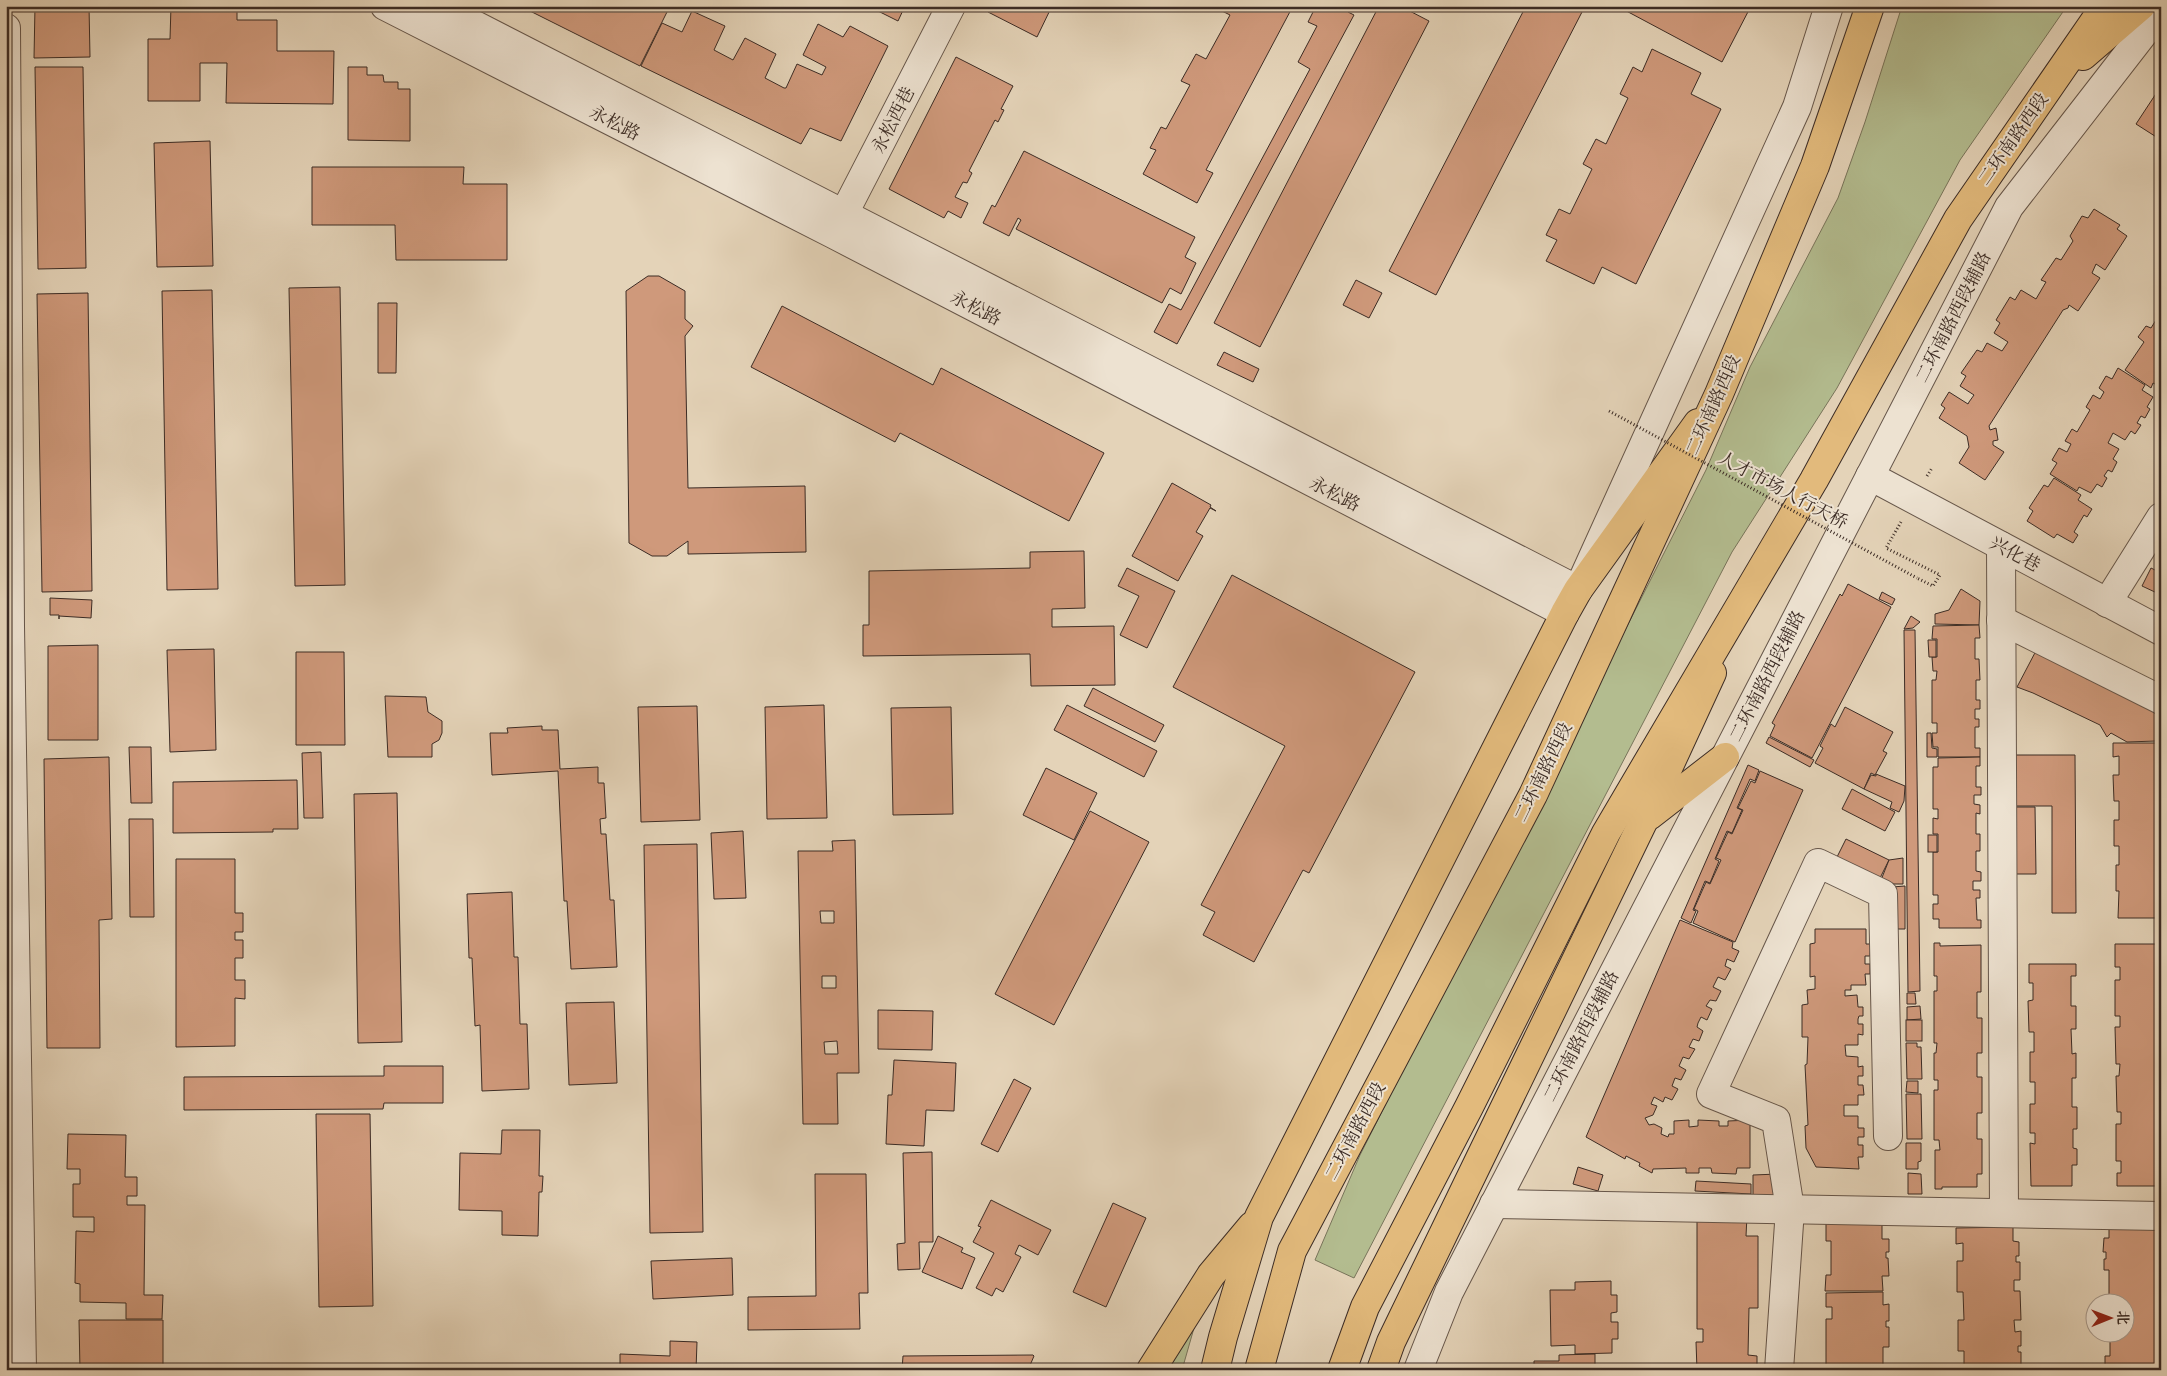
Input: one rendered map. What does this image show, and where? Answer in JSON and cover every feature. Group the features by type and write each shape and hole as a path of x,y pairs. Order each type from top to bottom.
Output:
{"main road":[{"name":"二环南路西段","path":"1259,1370 1292,1251 1533,795 1719,394 1815,166 1870,6"},
{"name":"二环南路西段","path":"1342,1370 1365,1307 1469,1108 1606,833 1814,480 1958,219 2105,6"},
{"path":"2055,80 2118,6"},
{"path":"2055,80 2141,6"},
{"path":"1215,1370 1259,1217 1565,613 1578,590 1719,394"},
{"name":"二环南路西段","path":"1381,1370 1395,1334 1645,818 1750,589"},
{"path":"1645,818 1725,757"},
{"path":"1151,1370 1210,1275 1259,1217"}],"street":[{"name":"永松路","path":"385,6 839,225 1578,590"},
{"name":"永松路","path":"438,6 839,225 1565,613"},
{"name":"永松西巷","path":"839,225 952,6"},
{"path":"1578,590 1797,107 1828,6"},
{"name":"二环南路西段辅路","path":"1418,1370 1449,1292 2009,208 2161,11"},
{"path":"6,28 8,626 22,1370"},
{"name":"兴化巷","path":"1870,476 2161,632"},
{"path":"2107,603 2161,517"},
{"path":"2001,546 2004,1213"},
{"path":"2001,620 2161,700"},
{"path":"1779,1370 1790,1209 1776,1120 1711,1094 1818,863 1883,894 1888,1136"},
{"path":"1494,1204 2161,1216"}],"path":[{"name":"人才市场人行天桥","path":"1609,411 1933,586 1940,575 1886,548 1914,500"},
{"path":"1914,500 1932,468"}],"green space":[{"path":"1902,6 2067,6 1960,160 1837,388 1732,552 1354,1278 1315,1260 1360,1155 1706,470 1750,367 1838,198 1865,122"},
{"path":"1194,1328 1182,1370 1168,1370"}],"building":[{"path":"35,6 89,6 90,57 34,58"},
{"path":"171,6 237,6 237,20 277,20 277,51 334,51 333,104 226,103 227,63 200,63 200,101 148,101 148,39 170,39"},
{"path":"520,6 670,6 640,66"},
{"path":"868,6 905,6 898,21"},
{"path":"991,6 1052,6 1037,37 988,12"},
{"path":"1225,6 1293,6 1206,170 1213,173 1197,203 1143,174 1156,150 1150,148 1161,127 1166,129 1190,85 1181,81 1196,54 1206,59 1230,15 1222,11"},
{"path":"1316,6 1351,6 1348,12 1354,15 1177,344 1154,332 1169,304 1181,310 1310,69 1298,62 1317,26 1308,22"},
{"path":"1379,6 1400,6 1429,21 1260,347 1214,323"},
{"path":"1526,6 1571,6 1582,12 1436,295 1389,271"},
{"path":"1617,6 1751,6 1722,62"},
{"path":"692,11 725,26 714,50 733,60 745,38 776,54 765,78 784,88 786,88 797,64 822,75 826,67 803,55 818,24 843,37 850,26 888,46 841,141 810,128 801,144 641,66 662,23 682,32"},
{"path":"1652,49 1701,73 1691,94 1721,109 1636,284 1602,267 1594,284 1546,261 1557,240 1546,235 1559,209 1570,214 1592,169 1583,164 1596,139 1606,144 1628,98 1620,94 1633,67 1642,72"},
{"path":"956,57 1013,86 1001,109 1004,110 998,122 995,120 969,171 972,173 967,183 963,182 955,197 968,203 961,218 948,211 944,218 889,189"},
{"path":"35,67 83,67 86,268 38,269"},
{"path":"348,67 367,67 367,75 383,75 384,82 398,82 398,89 410,89 410,141 348,140"},
{"path":"2161,86 2161,140 2136,124"},
{"path":"210,141 213,266 157,267 154,143"},
{"path":"1024,151 1195,237 1185,257 1196,263 1181,294 1170,288 1162,303 1016,229 1021,220 1018,218 1009,236 983,223 992,205 995,207"},
{"path":"312,167 464,167 463,184 507,184 507,260 396,260 395,225 312,225"},
{"path":"2094,209 2120,225 2117,229 2127,236 2105,270 2096,264 2092,273 2100,278 2078,311 2069,305 2068,308 2063,310 1989,426 1990,430 1996,428 1998,440 1993,441 1993,445 2004,452 1985,480 1959,463 1969,447 1967,436 1939,418 1945,408 1941,405 1949,392 1968,404 1974,395 1960,386 1966,376 1961,373 1977,350 1982,352 1987,343 2002,351 2008,342 1994,333 2000,323 1996,320 2010,297 2015,300 2021,290 2036,299 2046,282 2041,280 2056,258 2061,260 2073,241 2070,236 2082,216 2088,218"},
{"path":"648,276 659,276 685,291 685,319 693,326 685,336 688,488 805,486 806,552 688,554 688,541 667,556 652,556 629,543 626,291"},
{"path":"1356,280 1382,293 1369,318 1343,305"},
{"path":"340,287 345,585 295,586 289,288"},
{"path":"212,290 218,589 167,590 162,291"},
{"path":"88,293 92,591 42,592 37,294"},
{"path":"378,303 397,303 396,373 378,373"},
{"path":"782,306 933,385 941,368 1104,453 1069,521 900,433 895,442 751,367"},
{"path":"2161,312 2161,387 2153,383 2151,388 2125,370 2144,342 2138,337 2146,326 2151,328"},
{"path":"1224,352 1259,369 1253,382 1217,365"},
{"path":"2118,368 2145,385 2142,390 2153,397 2147,407 2150,409 2145,418 2141,416 2137,423 2141,425 2135,434 2131,431 2125,440 2113,433 2108,443 2119,449 2113,459 2117,462 2112,472 2108,470 2104,476 2107,478 2102,487 2097,484 2091,493 2079,487 2077,491 2050,474 2057,463 2052,460 2059,448 2067,452 2071,444 2065,441 2072,429 2077,432 2090,410 2086,407 2093,395 2100,399 2104,392 2099,388 2106,376 2112,379"},
{"path":"2054,478 2081,495 2078,500 2092,509 2087,517 2084,515 2074,532 2078,535 2073,543 2057,534 2054,538 2027,521 2033,511 2029,508 2044,485 2048,487"},
{"path":"1172,483 1211,505 1210,507 1216,511 1210,508 1196,532 1203,536 1178,581 1132,556"},
{"path":"1084,551 1085,608 1052,609 1052,627 1114,626 1115,685 1031,686 1030,654 863,656 863,625 869,625 869,571 1030,568 1030,552"},
{"path":"1127,568 1175,591 1147,648 1120,635 1139,596 1118,586"},
{"path":"2151,568 2161,573 2161,586 2157,593 2142,586"},
{"path":"1232,575 1415,672 1309,873 1303,870 1254,962 1203,935 1215,912 1201,905 1285,746 1173,687"},
{"path":"1848,584 1891,607 1812,758 1770,736 1775,725 1772,723 1840,594 1842,596"},
{"path":"1961,589 1980,601 1979,625 1935,624 1935,614 1949,610"},
{"path":"1882,592 1895,599 1892,605 1879,599"},
{"path":"50,598 92,600 91,618 50,615"},
{"path":"1911,616 1920,622 1913,628 1904,629"},
{"path":"1979,625 1980,638 1975,638 1975,659 1979,659 1980,680 1976,680 1976,700 1980,700 1980,709 1975,709 1975,719 1979,719 1979,727 1975,727 1975,748 1980,748 1980,757 1938,757 1938,747 1933,747 1932,733 1937,733 1937,723 1932,723 1932,680 1936,680 1937,671 1933,671 1932,657 1937,657 1937,639 1932,639 1933,626"},
{"path":"1904,630 1915,630 1920,991 1908,992"},
{"path":"1928,640 1936,640 1936,657 1929,657"},
{"path":"98,645 98,740 48,740 48,646"},
{"path":"2038,647 2085,675 2085,678 2107,688 2127,693 2125,697 2141,705 2156,708 2154,713 2156,718 2160,718 2160,727 2156,727 2156,741 2127,742 2111,733 2107,737 2100,725 2017,687"},
{"path":"214,649 216,750 170,752 167,650"},
{"path":"296,652 344,652 345,745 296,745"},
{"path":"1093,688 1164,725 1155,742 1084,706"},
{"path":"385,696 426,697 428,712 442,721 442,733 439,740 432,744 432,757 388,757"},
{"path":"824,705 827,818 767,819 765,707"},
{"path":"1067,705 1157,751 1144,777 1054,730"},
{"path":"697,706 700,820 641,822 638,707"},
{"path":"951,707 953,814 893,815 891,708"},
{"path":"1845,707 1893,732 1883,751 1887,753 1875,775 1871,773 1864,789 1815,763 1823,748 1820,746 1831,724 1835,727"},
{"path":"542,726 542,730 558,730 560,769 598,767 598,783 604,783 606,818 600,819 601,834 606,834 610,900 614,900 617,967 571,969 567,901 564,901 558,771 492,775 490,733 508,733 507,728"},
{"path":"1927,733 1931,733 1932,748 1937,749 1937,757 1927,757"},
{"path":"1769,737 1814,760 1810,767 1766,743"},
{"path":"2113,743 2161,743 2161,753 2157,753 2157,778 2161,778 2161,798 2157,798 2157,823 2161,823 2161,843 2157,843 2157,869 2161,868 2161,888 2157,888 2157,913 2161,913 2161,918 2118,918 2119,891 2116,891 2116,865 2119,865 2119,846 2114,846 2114,820 2119,820 2119,801 2114,801 2113,775 2119,775 2119,756 2113,757"},
{"path":"129,747 151,747 152,803 131,803"},
{"path":"321,752 323,818 304,818 302,753"},
{"path":"2015,755 2075,755 2076,913 2052,913 2052,806 2015,806"},
{"path":"109,757 112,919 99,920 100,1048 47,1048 44,759"},
{"path":"1980,757 1980,766 1976,766 1976,787 1981,787 1981,795 1974,795 1974,804 1980,805 1980,814 1976,813 1976,834 1980,834 1980,851 1976,851 1976,871 1981,872 1981,881 1973,881 1973,890 1980,890 1980,898 1976,898 1977,920 1981,920 1981,928 1939,928 1939,919 1933,919 1933,904 1938,904 1938,895 1933,895 1933,852 1938,852 1938,834 1933,834 1933,818 1938,819 1938,809 1933,809 1933,767 1938,767 1938,758"},
{"path":"1748,765 1759,770 1755,781 1750,779 1737,808 1742,810 1732,833 1727,831 1715,859 1719,861 1710,883 1705,881 1693,910 1696,911 1691,923 1681,918"},
{"path":"1046,768 1097,793 1074,840 1023,815"},
{"path":"1760,771 1803,790 1735,942 1693,923 1698,911 1694,909 1706,882 1710,884 1721,860 1716,858 1728,832 1732,834 1743,810 1738,808 1751,781 1755,783"},
{"path":"1876,774 1905,786 1904,801 1899,812 1890,808 1892,802 1864,789 1871,775 1876,776"},
{"path":"297,780 298,829 273,829 273,832 173,833 173,782"},
{"path":"1852,789 1895,812 1885,831 1842,809"},
{"path":"397,793 402,1042 358,1043 354,794"},
{"path":"2015,807 2035,807 2036,874 2015,874"},
{"path":"1090,811 1149,842 1054,1025 995,994"},
{"path":"129,819 153,819 154,917 130,917"},
{"path":"743,831 746,898 714,899 711,833"},
{"path":"1928,835 1937,835 1937,852 1928,852"},
{"path":"1846,839 1889,860 1879,880 1836,859"},
{"path":"855,840 859,1073 837,1073 838,1124 803,1124 798,851 833,851 832,841","holes":["820,911 834,911 834,923 821,923","822,976 836,976 836,988 822,988","837,1041 838,1054 825,1054 824,1042"]},
{"path":"697,844 703,1232 650,1233 644,845"},
{"path":"1903,858 1903,884 1892,884 1881,880 1889,860"},
{"path":"176,859 235,859 235,913 243,913 243,932 235,932 235,940 243,940 243,958 235,958 235,980 245,980 245,999 235,998 235,1046 176,1047"},
{"path":"1905,886 1905,929 1898,929 1892,916 1892,887"},
{"path":"512,892 514,957 518,957 520,1024 527,1024 529,1089 482,1091 480,1025 475,1026 472,958 469,958 467,894"},
{"path":"1680,920 1733,942 1732,948 1739,951 1734,962 1727,959 1725,966 1731,969 1725,980 1718,977 1713,987 1721,991 1716,1001 1710,1000 1706,1006 1712,1009 1707,1020 1701,1017 1698,1023 1697,1027 1703,1031 1699,1041 1693,1039 1689,1047 1695,1049 1689,1059 1683,1057 1679,1066 1686,1070 1681,1080 1675,1078 1672,1086 1678,1089 1672,1100 1665,1097 1663,1102 1654,1097 1651,1104 1657,1106 1653,1115 1645,1118 1649,1125 1654,1124 1662,1128 1661,1134 1668,1137 1669,1134 1674,1134 1674,1121 1689,1120 1689,1127 1698,1126 1698,1120 1719,1121 1719,1126 1728,1126 1728,1121 1750,1120 1750,1168 1737,1168 1736,1174 1712,1173 1711,1168 1699,1168 1699,1173 1686,1173 1686,1168 1653,1169 1652,1173 1639,1166 1640,1163 1626,1156 1625,1159 1586,1137"},
{"path":"1815,929 1866,929 1866,944 1871,944 1870,956 1865,956 1865,964 1870,964 1870,974 1865,974 1866,985 1851,985 1851,990 1845,990 1845,996 1857,995 1858,1007 1863,1007 1863,1016 1859,1016 1858,1024 1863,1024 1863,1035 1858,1034 1858,1045 1845,1045 1846,1056 1858,1057 1858,1067 1863,1066 1863,1076 1858,1076 1858,1085 1863,1085 1864,1095 1858,1095 1858,1105 1844,1105 1844,1116 1858,1116 1858,1128 1864,1128 1864,1137 1858,1137 1858,1145 1863,1145 1863,1157 1858,1157 1859,1169 1816,1167 1806,1148 1805,1126 1808,1125 1805,1065 1807,1064 1808,1037 1802,1037 1802,1005 1808,1004 1807,990 1815,989 1815,976 1810,977 1810,944 1815,943"},
{"path":"1934,943 1940,943 1940,946 1981,945 1981,992 1977,992 1977,1018 1982,1018 1982,1053 1977,1053 1977,1077 1982,1077 1982,1113 1977,1113 1977,1139 1982,1139 1982,1174 1977,1174 1977,1187 1942,1187 1942,1189 1935,1189 1935,1150 1940,1150 1939,1140 1934,1140 1934,1090 1938,1090 1938,1080 1934,1080 1934,1053 1936,1053 1937,1043 1934,1043 1934,991 1937,991 1937,976 1934,976"},
{"path":"2115,944 2157,944 2157,959 2161,959 2161,979 2158,979 2158,1007 2161,1007 2161,1027 2157,1027 2158,1055 2161,1055 2161,1076 2159,1076 2161,1124 2159,1124 2161,1172 2159,1172 2159,1186 2117,1186 2117,1173 2121,1173 2121,1161 2116,1161 2116,1124 2121,1124 2121,1112 2117,1112 2116,1076 2119,1076 2120,1064 2116,1064 2115,1027 2120,1027 2120,1016 2115,1016 2115,980 2120,980 2120,967 2115,967"},
{"path":"2029,964 2076,964 2076,976 2071,976 2071,1006 2076,1006 2076,1029 2071,1029 2072,1054 2076,1053 2076,1078 2072,1078 2072,1107 2077,1107 2077,1129 2073,1129 2073,1148 2077,1149 2077,1165 2072,1165 2072,1186 2031,1186 2030,1143 2035,1144 2035,1133 2030,1133 2030,1104 2035,1104 2035,1082 2030,1082 2030,1052 2034,1052 2034,1032 2029,1032 2028,1001 2033,1000 2033,983 2029,983"},
{"path":"1907,993 1915,993 1916,1004 1907,1004"},
{"path":"614,1002 617,1083 569,1085 566,1003"},
{"path":"1920,1006 1921,1019 1907,1020 1907,1007"},
{"path":"878,1010 933,1011 932,1050 878,1049"},
{"path":"1906,1020 1922,1020 1922,1041 1906,1041"},
{"path":"1906,1043 1917,1043 1917,1047 1921,1047 1922,1079 1907,1079"},
{"path":"894,1060 956,1063 954,1111 926,1110 924,1146 886,1144 888,1095 892,1095"},
{"path":"384,1066 443,1066 443,1103 384,1103 383,1109 184,1110 184,1077 384,1076"},
{"path":"1014,1079 1031,1088 998,1152 981,1144"},
{"path":"1907,1081 1918,1081 1918,1093 1906,1092"},
{"path":"1906,1094 1921,1094 1922,1139 1907,1139"},
{"path":"316,1114 370,1114 373,1306 319,1307"},
{"path":"502,1130 540,1130 539,1176 543,1176 542,1192 539,1192 538,1236 502,1235 502,1211 459,1210 460,1153 501,1154"},
{"path":"68,1134 126,1135 125,1177 137,1177 137,1196 127,1196 127,1205 145,1205 144,1295 163,1295 162,1319 126,1319 126,1303 80,1302 80,1284 75,1283 76,1231 94,1232 94,1217 73,1217 73,1184 80,1184 80,1169 67,1169"},
{"path":"1906,1143 1921,1143 1921,1161 1918,1162 1918,1169 1906,1169"},
{"path":"932,1152 933,1242 919,1242 920,1269 898,1270 897,1244 905,1243 903,1153"},
{"path":"1578,1167 1603,1175 1598,1191 1573,1184"},
{"path":"1908,1173 1921,1174 1922,1194 1908,1194"},
{"path":"815,1174 866,1174 868,1293 859,1293 860,1329 748,1330 748,1297 816,1296"},
{"path":"1778,1174 1779,1196 1753,1197 1753,1175"},
{"path":"1696,1181 1751,1184 1751,1194 1695,1191"},
{"path":"991,1200 1051,1230 1038,1255 1019,1245 1015,1254 1021,1257 1003,1292 996,1288 992,1296 976,1288 994,1253 973,1242 981,1227 978,1226"},
{"path":"1113,1203 1146,1218 1106,1307 1073,1292"},
{"path":"1747,1216 1746,1236 1758,1236 1758,1308 1749,1308 1748,1355 1757,1356 1757,1370 1697,1370 1696,1342 1703,1342 1703,1329 1697,1329 1697,1217"},
{"path":"1826,1223 1882,1223 1882,1239 1889,1239 1889,1252 1886,1252 1886,1258 1888,1258 1889,1276 1882,1276 1883,1291 1825,1291 1826,1275 1831,1275 1831,1241 1826,1241"},
{"path":"2109,1224 2161,1224 2161,1370 2105,1370 2105,1356 2110,1356 2110,1344 2134,1344 2134,1294 2109,1294 2109,1270 2104,1270 2106,1252 2103,1252 2104,1238 2109,1238"},
{"path":"2013,1227 2013,1241 2019,1242 2019,1256 2016,1256 2016,1262 2020,1262 2020,1280 2014,1280 2014,1291 2020,1291 2021,1320 2014,1320 2015,1332 2021,1331 2021,1346 2018,1346 2018,1352 2021,1352 2021,1368 1959,1370 1964,1368 1964,1351 1958,1351 1958,1320 1964,1320 1963,1292 1957,1292 1957,1261 1963,1261 1963,1243 1956,1244 1956,1228"},
{"path":"938,1236 963,1248 961,1252 975,1258 962,1289 922,1272"},
{"path":"732,1258 733,1295 653,1299 651,1261"},
{"path":"1611,1281 1611,1295 1617,1295 1617,1312 1611,1313 1611,1322 1618,1322 1618,1339 1612,1339 1612,1353 1575,1354 1575,1345 1551,1346 1550,1290 1575,1290 1575,1282"},
{"path":"1883,1292 1883,1305 1889,1304 1889,1321 1886,1321 1886,1327 1889,1327 1889,1347 1883,1347 1883,1370 1826,1370 1826,1319 1832,1319 1832,1307 1826,1307 1826,1293"},
{"path":"79,1320 163,1320 163,1370 80,1370"},
{"path":"670,1341 697,1342 696,1370 581,1370 581,1365 620,1367 620,1354 670,1356"},
{"path":"1595,1354 1595,1367 1601,1367 1601,1370 1534,1370 1534,1361 1559,1361 1559,1355"},
{"path":"903,1356 1034,1356 1028,1370 902,1370"}]}
